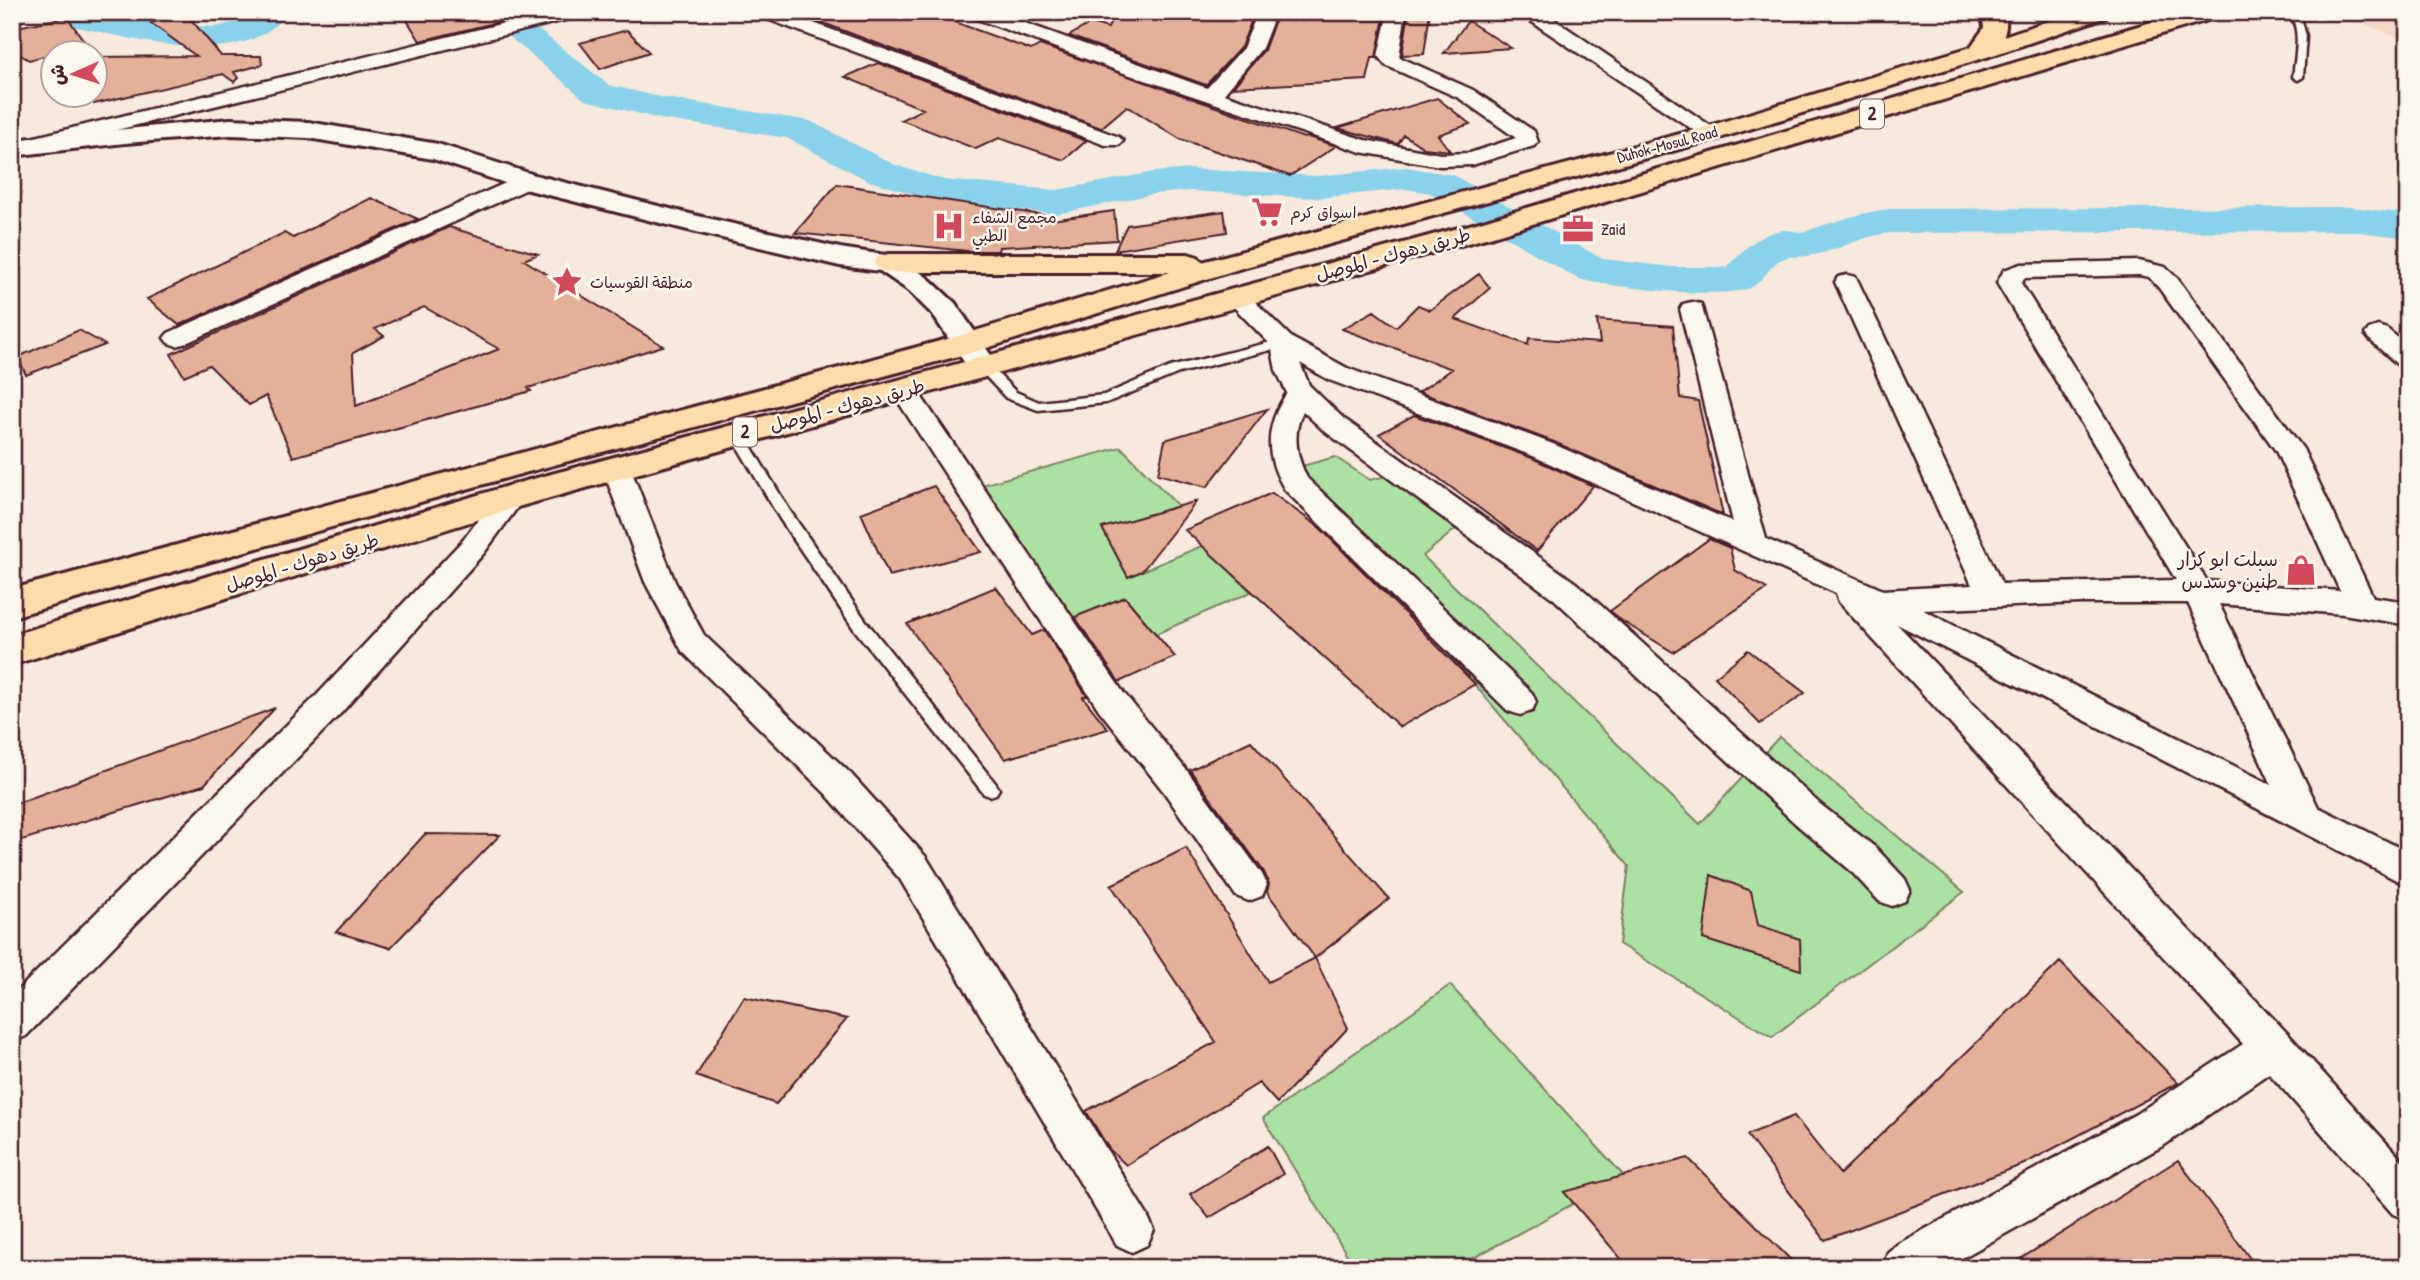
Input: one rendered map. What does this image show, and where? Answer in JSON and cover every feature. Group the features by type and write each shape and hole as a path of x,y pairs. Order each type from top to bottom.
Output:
{"main road":[{"path":"1979,52 1997,29 1993,12"},
{"name":"Duhok-Mosul Road","path":"1232,262 1711,134 1979,52 2098,12"},
{"name":"Duhok-Mosul Road","path":"1483,230 2210,12"},
{"path":"18,147 230,127 308,130 438,152 526,181 840,257 888,263 1076,265 1232,262"},
{"name":"طريق دهوك - الموصل","path":"12,603 508,466 1236,297 1483,230"},
{"name":"2","path":"974,356 1232,262"},
{"path":"888,263 932,296 954,323 974,356"},
{"name":"طريق دهوك - الموصل","path":"12,650 511,497 903,389 974,356"}],"street":[{"path":"18,147 573,12"},
{"path":"766,12 1112,141"},
{"path":"976,12 1361,146 1440,160 1472,159 1527,142 1527,135 1478,100 1392,61 1388,56 1397,12"},
{"path":"1211,95 1233,75 1246,58 1258,39 1267,12"},
{"path":"1526,12 1544,21 1711,134"},
{"path":"177,338 526,181"},
{"path":"2305,817 2197,591 2009,283 2012,275 2021,271 2139,268 2157,272 2168,283 2289,449 2361,604"},
{"path":"1847,282 1992,595"},
{"path":"1236,297 1283,343 1338,374 1544,450 1837,580 2408,870"},
{"path":"1692,309 1753,545"},
{"path":"2378,334 2408,360"},
{"path":"1283,343 1286,369 1301,392 1333,424 1564,591 1808,814 1863,859 1892,890"},
{"path":"903,389 1111,701 1175,782 1249,885"},
{"path":"1301,392 1283,425 1281,444 1284,463 1295,483 1520,702"},
{"path":"616,467 675,616 715,668 744,690 839,783 877,823 913,868 1132,1230"},
{"path":"12,1023 329,704 474,546 511,497"},
{"path":"1837,580 1975,724 2273,1047 2408,1199"},
{"path":"1881,601 1992,595 2197,591 2317,597 2408,614"},
{"path":"1904,1268 1914,1259 2151,1129 2273,1047"}],"lane":[{"path":"2291,12 2297,16 2301,36 2298,77"},
{"path":"974,356 1011,395 1038,407 1106,399 1175,370 1283,343"},
{"path":"737,434 785,515 860,625 990,789"}],"shaded area":[{"path":"2333,12 2408,12 2408,41"}],"green space":[{"path":"1121,447 1178,506 1102,528 1128,577 1204,545 1251,592 1156,634 1125,597 1073,618 978,486"},
{"path":"1335,457 1370,480 1393,474 1458,527 1423,556 1700,824 1779,737 1964,892 1772,1037 1619,944 1629,866 1291,469"},
{"path":"1450,985 1624,1176 1455,1268 1355,1268 1263,1118"}],"building":[{"path":"185,12 221,56 261,56 262,65 234,72 238,78 234,82 223,74 108,101 108,57 196,56 151,23"},
{"path":"402,12 506,12 506,20 420,41"},
{"path":"794,12 965,12 966,16 955,22 1031,50 1040,45 1304,138 1336,146 1290,176 1180,139 1127,106 1101,128"},
{"path":"1214,12 1255,12 1241,47 1206,85 1069,36 1091,23 1108,28 1114,13 1210,19"},
{"path":"1278,12 1385,12 1376,58 1372,58 1367,80 1233,87 1264,50"},
{"path":"1409,12 1430,12 1424,54 1402,55"},
{"path":"67,17 82,38 38,38 38,58 29,60 12,50 12,28"},
{"path":"1468,21 1511,48 1444,53"},
{"path":"627,30 649,52 600,69 580,43"},
{"path":"878,63 1086,141 1064,160 999,138 976,149 901,120 923,109 845,77"},
{"path":"1437,98 1470,124 1438,135 1450,151 1424,148 1404,135 1398,144 1337,128"},
{"path":"837,184 1043,215 1031,223 1114,211 1117,240 999,247 998,251 967,251 795,233"},
{"path":"371,198 418,219 179,325 147,299 284,233 293,238"},
{"path":"1224,211 1227,232 1115,250 1127,225"},
{"path":"449,227 538,254 524,260 663,346 528,388 531,391 293,457 266,396 249,405 209,365 184,376 171,354","holes":["424,307 499,349 356,406 353,353 384,336 375,329"]},
{"path":"1479,274 1490,288 1455,319 1528,345 1529,338 1600,343 1597,320 1673,326 1680,398 1698,401 1723,515 1554,442 1419,392 1452,369 1342,329 1374,311 1396,327 1418,305 1430,310"},
{"path":"79,330 105,345 26,375 18,357"},
{"path":"1267,409 1207,487 1158,474 1165,440"},
{"path":"1414,415 1532,458 1593,486 1537,551 1379,434"},
{"path":"934,486 981,552 889,576 861,513"},
{"path":"1272,493 1319,527 1475,684 1400,727 1185,530"},
{"path":"1197,501 1142,571 1128,577 1102,528"},
{"path":"1709,539 1730,548 1735,570 1767,589 1673,652 1610,611"},
{"path":"996,587 1032,635 1044,630 1087,696 1083,697 1108,729 1005,759 907,624"},
{"path":"1125,597 1175,657 1119,682 1075,617"},
{"path":"1748,650 1805,693 1760,724 1715,677"},
{"path":"275,708 204,785 12,843 12,805"},
{"path":"1251,741 1389,899 1315,958 1267,892 1269,884 1264,872 1190,770"},
{"path":"425,834 500,835 390,948 336,932"},
{"path":"1186,848 1268,982 1315,958 1348,1028 1277,1103 1259,1083 1126,1165 1109,1149 1086,1111 1216,1042 1111,885"},
{"path":"1711,875 1751,891 1758,925 1800,939 1801,970 1703,939"},
{"path":"2060,962 2178,1083 2024,1164 1825,1240 1747,1135 1794,1116 1840,1174"},
{"path":"744,997 847,1019 776,1104 696,1076"},
{"path":"1268,1146 1283,1174 1209,1218 1190,1194"},
{"path":"1688,1158 1799,1268 1629,1268 1564,1192"},
{"path":"2178,1160 2257,1268 2006,1268"}],"waterway":[{"path":"71,12 77,17 192,37 237,34 255,27 271,12"},
{"path":"496,12 597,93 660,108 797,129 882,173 941,191 1057,202 1154,183 1190,180 1317,187 1406,178 1440,183 1593,270 1672,279 1738,279 1762,254 1785,242 1804,245 1869,223 1890,221 2351,219 2408,226"}],"place":[{"name":"اسواق كرم","path":"1267,212"},
{"name":"مجمع الشفاء الطبي","path":"949,226"},
{"name":"Zaid","path":"1578,229"},
{"name":"منطقة القوسيات","path":"567,282"},
{"name":"سبلت ابو كرار طنين وسدس","path":"2301,570"}]}
